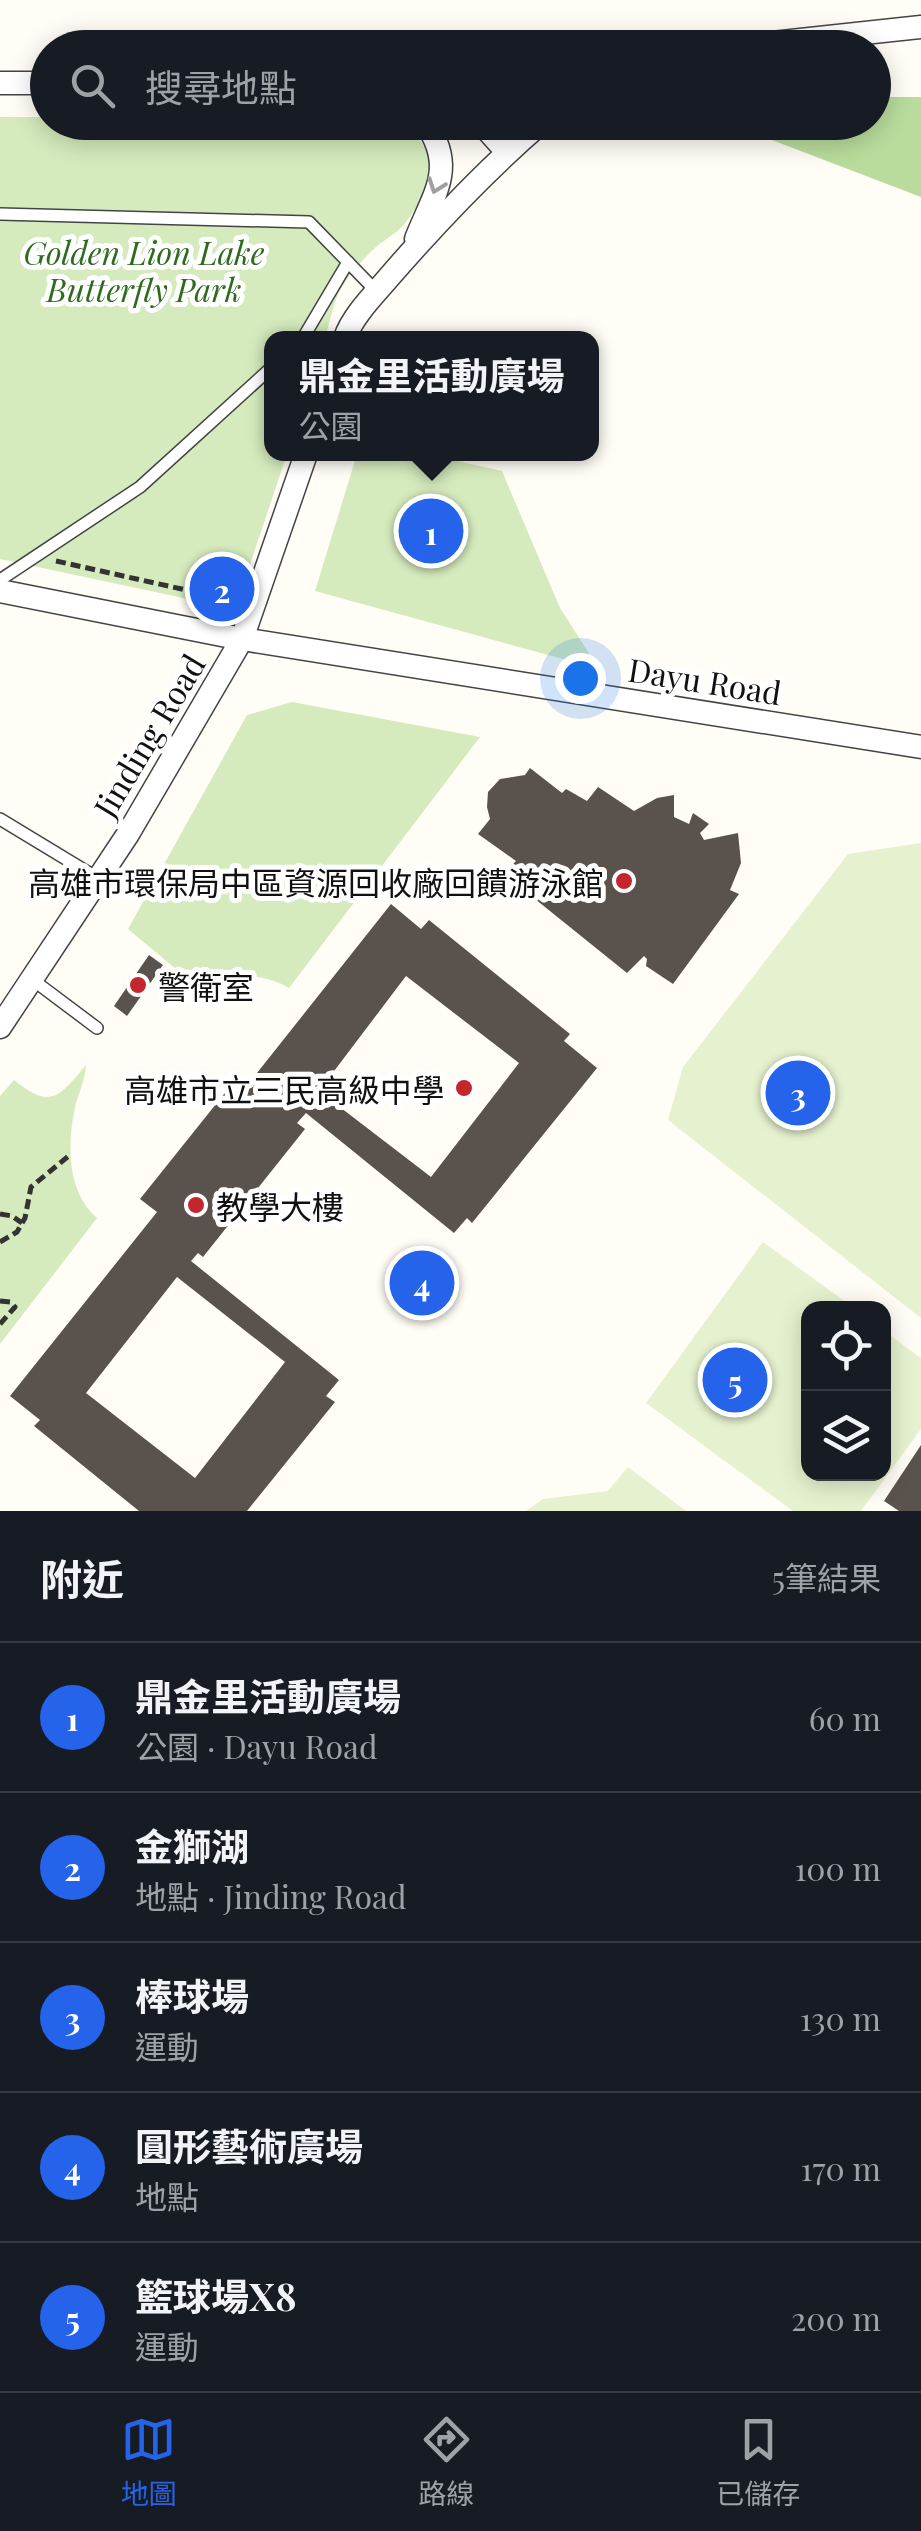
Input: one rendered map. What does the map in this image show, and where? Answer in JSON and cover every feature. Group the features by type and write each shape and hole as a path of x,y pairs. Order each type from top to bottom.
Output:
{"street":[{"path":"885,30 921,26"},
{"path":"0,83 30,83"},
{"path":"412,251 443,168 437,140"},
{"path":"496,140 507,152"},
{"path":"350,331 412,251 521,140"},
{"name":"Jinding Road","path":"0,1028 99,880 242,640 304,461"},
{"name":"Dayu Road","path":"0,590 242,640 921,747"}],"lane":[{"path":"0,214 309,222 377,292"},
{"path":"307,331 348,262"},
{"path":"0,580 140,488 264,374"},
{"path":"0,819 99,880"},
{"path":"33,980 97,1028"}],"path":[{"path":"35,557 195,592 200,631"},
{"path":"0,1242 18,1232 32,1188 72,1154"},
{"path":"0,1214 22,1223"},
{"path":"0,1301 10,1302 14,1307 0,1324"}],"green space":[{"path":"891,97 921,97 921,197 772,140 891,140"},
{"name":"Golden Lion Lake Butterfly Park","path":"0,117 30,117 30,140 420,140 429,168 423,194 404,225 373,250 345,282 327,331 264,331 264,461 285,461 235,609 0,559"},
{"path":"355,461 457,461 502,471 560,608 599,669 315,591"},
{"path":"292,702 480,737 289,988 253,977 189,980 128,929 247,715"},
{"path":"921,843 921,1318 668,1120 683,1067 848,854"},
{"path":"86,1065 74,1112 72,1169 80,1196 97,1218 0,1344 0,1096 14,1080 37,1095 54,1096"},
{"path":"763,1242 844,1301 801,1301 801,1481 883,1481 861,1511 793,1511 646,1403"},
{"path":"891,1336 921,1358 921,1429 891,1470"},
{"path":"628,1467 686,1511 526,1511 543,1499 608,1491"}],"shaded area":[{"path":"422,1246 448,1257 459,1283 448,1309 422,1320 396,1309 385,1283 396,1257"}],"building":[{"name":"高雄市環保局中區資源回收廠回饋游泳館","path":"530,768 562,793 566,789 587,801 598,787 634,811 657,798 674,795 674,817 689,824 693,813 709,824 700,833 704,840 738,833 741,863 730,890 739,894 673,984 646,966 644,956 627,973 504,874 516,861 478,834 490,819 488,792 500,779 525,775"},
{"name":"教學大樓","path":"391,904 421,929 429,920 570,1034 564,1041 597,1068 472,1223 467,1218 454,1233 306,1113 297,1123 305,1129 203,1257 198,1253 191,1261 339,1380 326,1396 335,1402 247,1511 139,1511 34,1426 40,1420 10,1396 157,1212 140,1199 232,1084 242,1092","holes":["406,976 519,1063 431,1177 319,1091","177,1277 285,1362 195,1478 86,1393"]},
{"name":"警衛室","path":"149,955 163,965 127,1016 114,1006"},
{"path":"921,1445 921,1511 899,1511 884,1501"}],"place":[{"name":"鼎金里活動廣場","path":"431,531"},
{"name":"金獅湖","path":"222,589"},
{"name":"高雄市環保局中區資源回收廠回饋游泳館","path":"624,881"},
{"name":"警衛室","path":"138,985"},
{"name":"高雄市立三民高級中學","path":"464,1088"},
{"name":"棒球場","path":"798,1093"},
{"name":"教學大樓","path":"196,1205"},
{"name":"圓形藝術廣場","path":"422,1283"},
{"name":"籃球場X8","path":"735,1380"}]}
